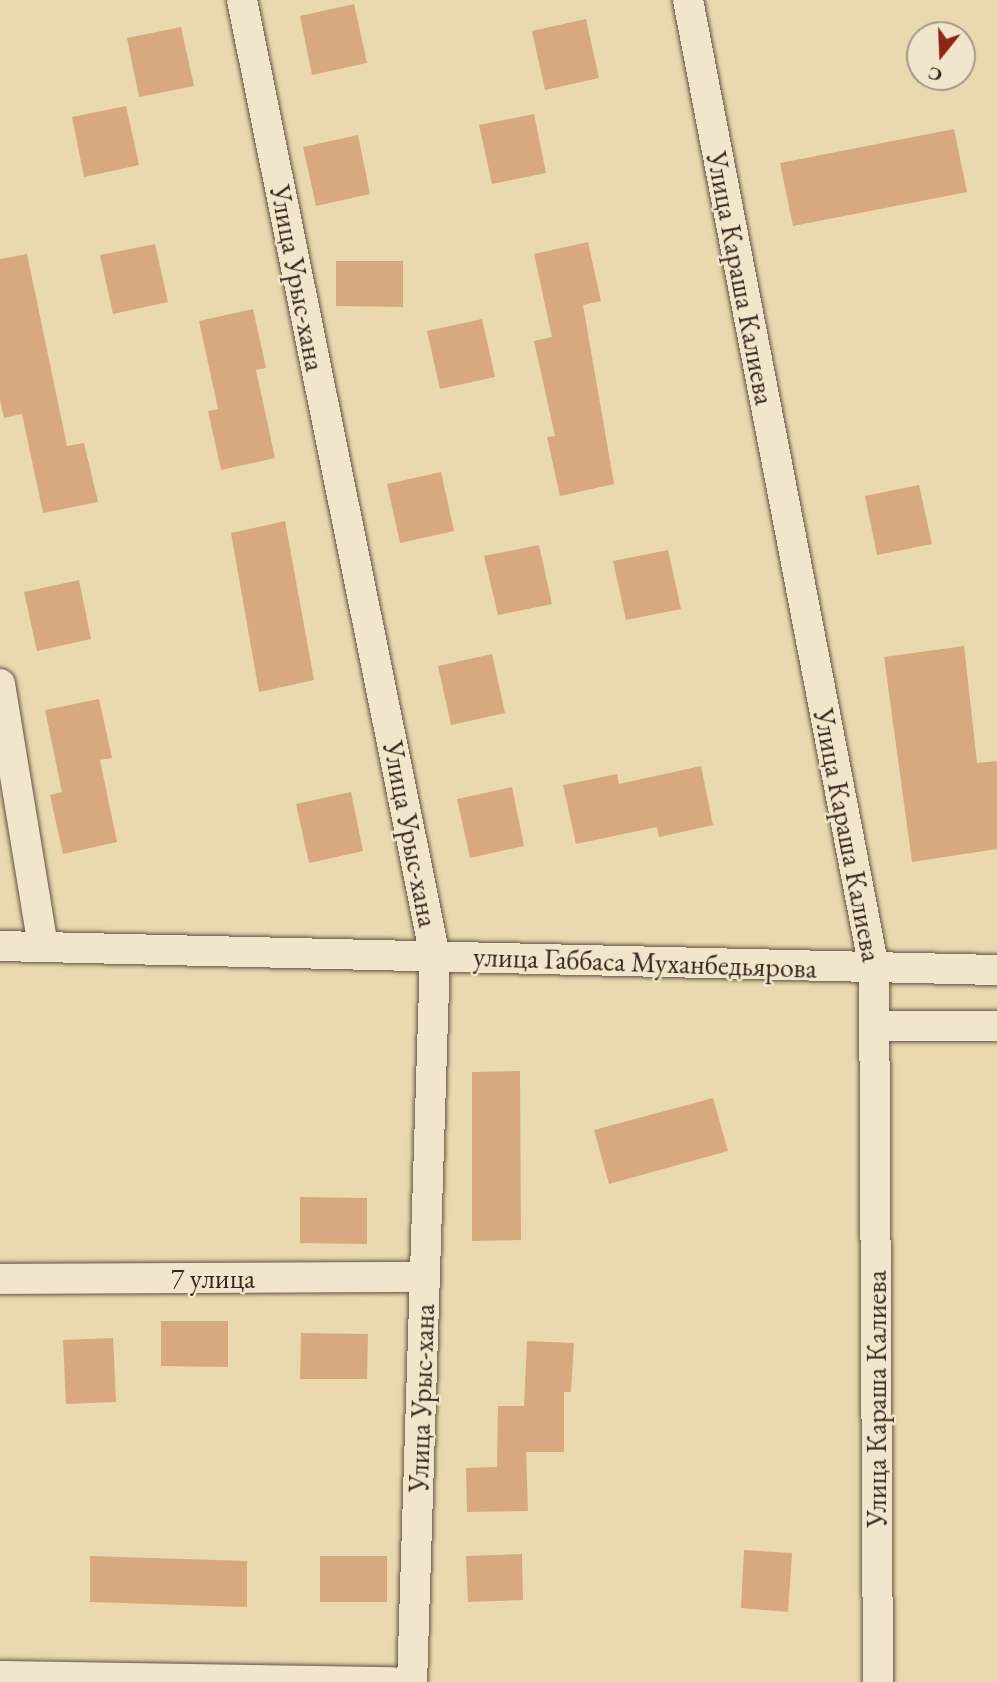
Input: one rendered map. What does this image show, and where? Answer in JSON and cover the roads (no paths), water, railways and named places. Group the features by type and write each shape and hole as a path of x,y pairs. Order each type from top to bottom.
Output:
{"street":[{"name":"Улица Урыс-хана","path":"242,0 435,956 412,1682"},
{"name":"Улица Караша Калиева","path":"688,0 874,969 878,1682"},
{"path":"0,684 43,947"},
{"name":"улица Габбаса Муханбедьярова","path":"0,947 997,970"},
{"path":"875,1026 997,1026"},
{"name":"7 улица","path":"0,1279 425,1277"},
{"path":"0,1676 392,1682"}]}
